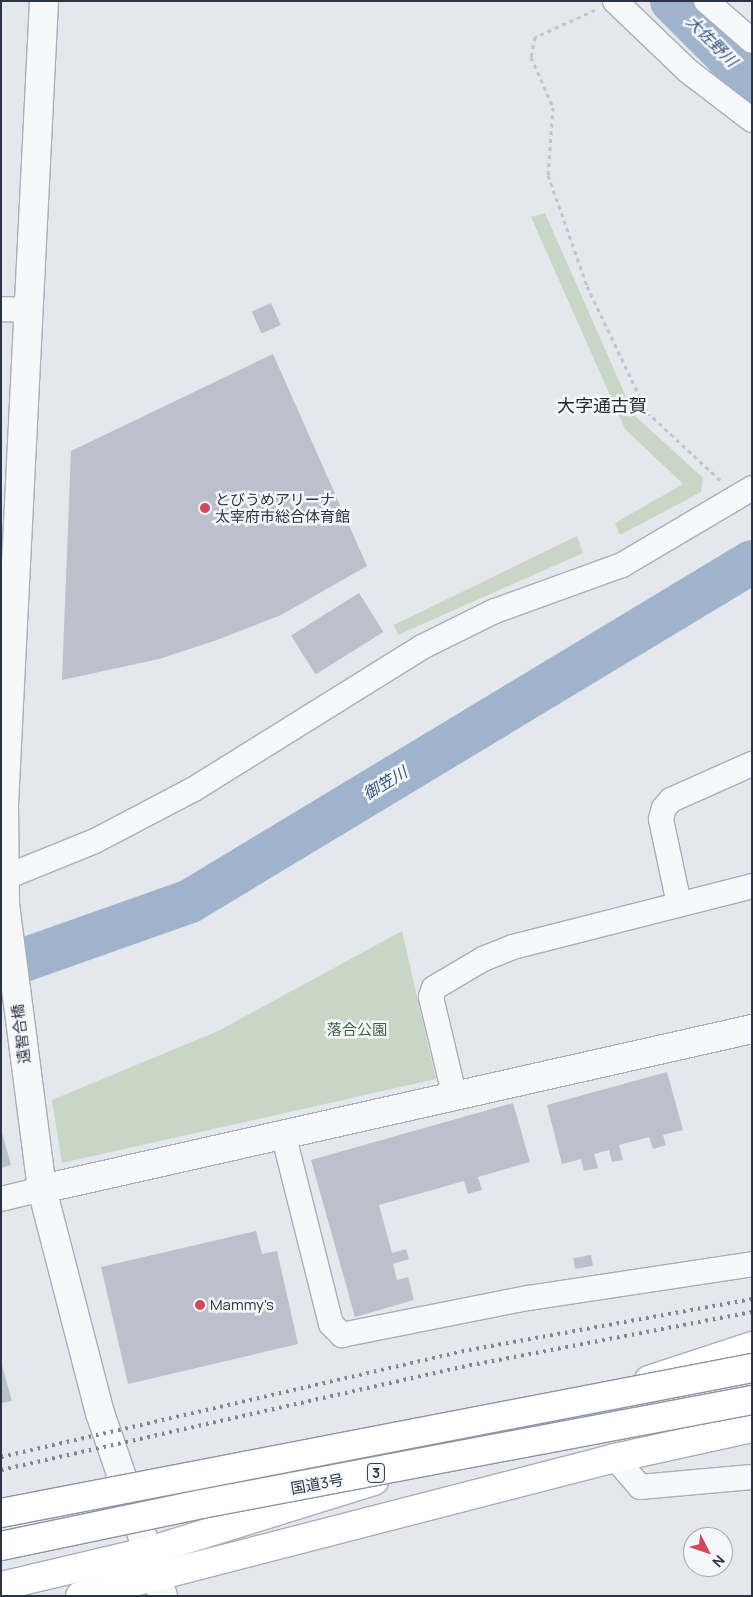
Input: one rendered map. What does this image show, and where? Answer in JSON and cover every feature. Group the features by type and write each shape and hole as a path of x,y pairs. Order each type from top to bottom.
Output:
{"highway":[{"name":"3","path":"1,1586 150,1550 382,1479 684,1367 752,1346"},
{"name":"3","path":"1,1513 752,1368"},
{"name":"国道3号","path":"1,1546 202,1504 752,1400"},
{"path":"80,1596 161,1587 615,1458 752,1428"}],"street":[{"name":"遠智合橋","path":"44,1 4,805 4,887 37,1163 42,1190 100,1413 150,1550 161,1587"},
{"path":"706,1 752,41"},
{"path":"610,3 688,71 752,120"},
{"path":"1,309 30,310"},
{"path":"4,887 96,841 194,788 422,647 495,611 622,565 744,492"},
{"path":"679,904 661,819 664,808 671,800 752,764"},
{"path":"455,1098 431,997 434,988 513,946 752,886"},
{"path":"1,1199 284,1137 752,1029"},
{"path":"284,1137 331,1324 342,1335 528,1298 752,1264"},
{"path":"615,1458 640,1487 752,1477"}],"path":[{"path":"610,3 535,37 531,57 553,107 548,175 587,286 647,412 744,492"}],"green space":[{"path":"545,213 634,415 703,478 701,492 620,535 615,523 683,484 625,429 531,217"},
{"path":"577,536 583,553 398,635 394,625"},
{"name":"落合公園","path":"402,931 436,1079 62,1163 52,1100 218,1031"}],"building":[{"path":"271,303 281,325 262,333 252,312"},
{"name":"とびうめアリーナ 太宰府市総合体育館","path":"273,354 367,566 281,615 217,640 159,659 62,680 71,451"},
{"path":"359,593 383,632 316,674 291,635"},
{"path":"667,1072 683,1130 663,1135 666,1145 653,1149 649,1137 619,1145 623,1160 612,1162 609,1150 594,1154 598,1168 584,1171 581,1159 562,1164 547,1105"},
{"path":"513,1103 530,1162 478,1177 482,1190 468,1194 464,1181 379,1205 392,1253 406,1249 409,1259 393,1264 397,1280 408,1277 414,1300 355,1317 311,1160"},
{"path":"1,1129 11,1165 1,1168"},
{"name":"Mammy's","path":"256,1231 262,1254 277,1251 298,1344 128,1384 101,1267"},
{"path":"591,1255 593,1266 575,1269 573,1258"},
{"path":"1,1362 12,1401 1,1403"}],"waterway":[{"name":"大佐野川","path":"672,1 752,81"},
{"name":"御笠川","path":"1,968 190,901 752,562"}],"railway":[{"path":"1,1457 469,1350 752,1299"},
{"path":"1,1470 477,1364 752,1312"}],"place":[{"name":"とびうめアリーナ 太宰府市総合体育館","path":"205,508"},
{"name":"Mammy's","path":"200,1305"}],"district":[{"name":"大字通古賀","path":"602,405"}]}
